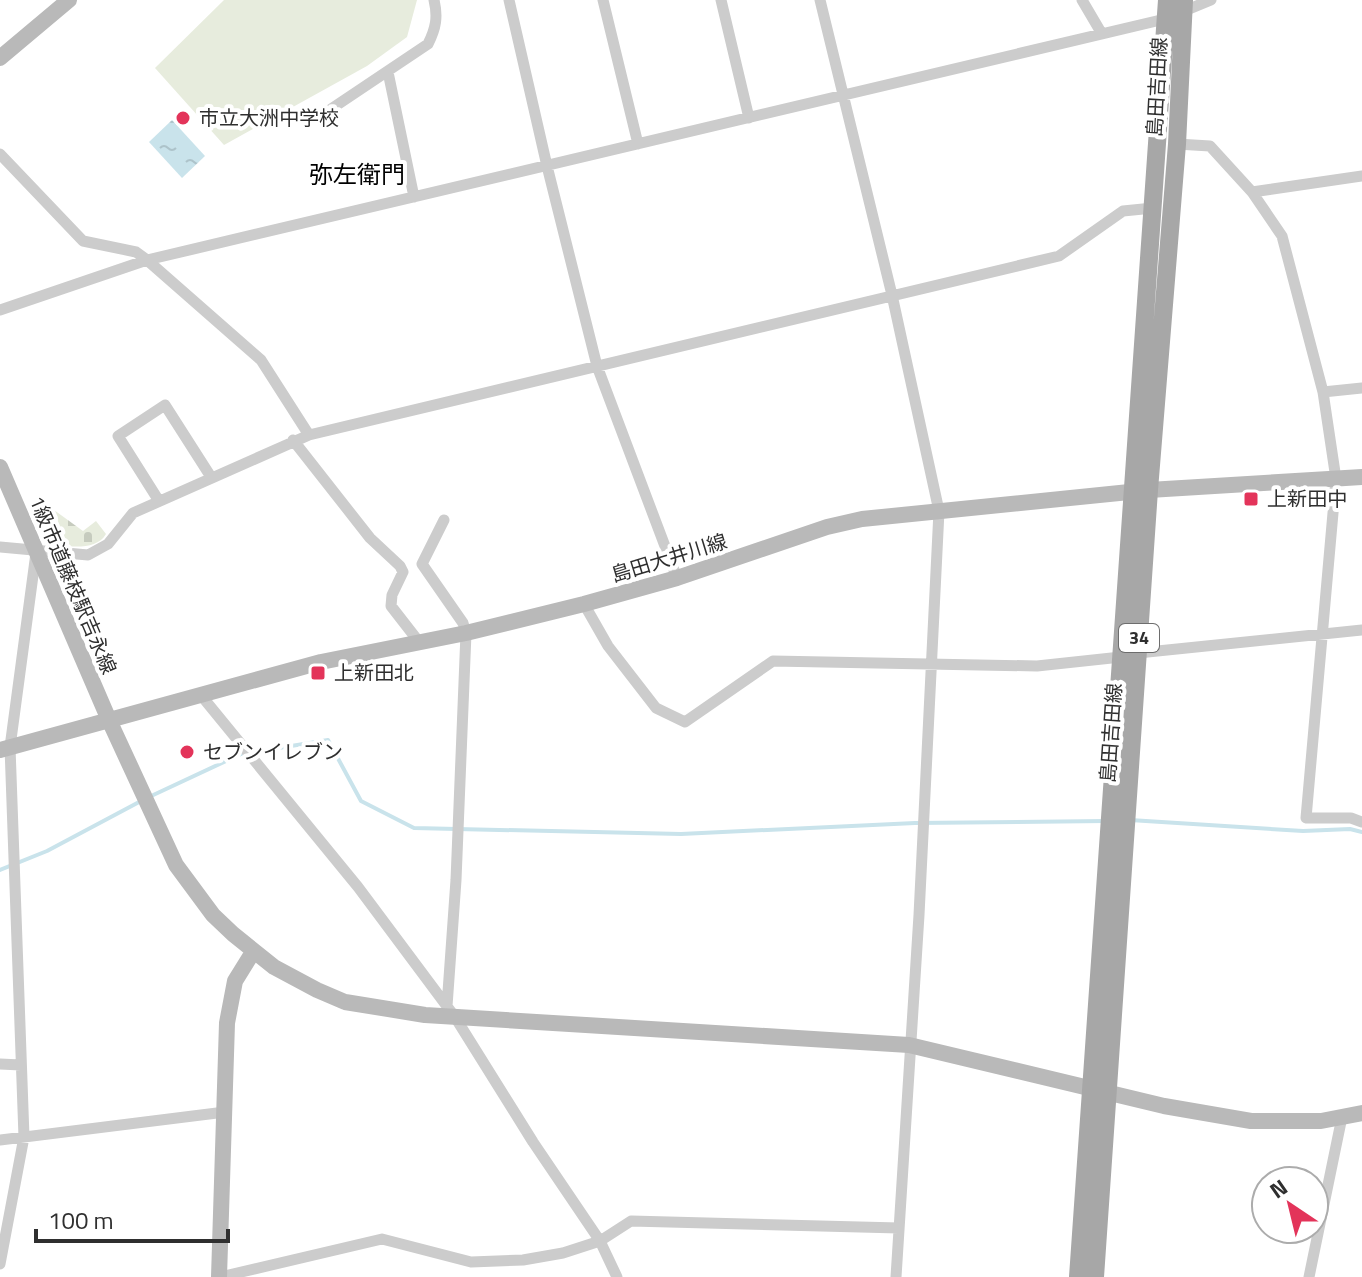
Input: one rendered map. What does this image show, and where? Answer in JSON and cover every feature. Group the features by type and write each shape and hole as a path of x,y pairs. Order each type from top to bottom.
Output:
{"main road":[{"name":"島田吉田線","path":"1078,1277 1098,1089 1130,655 1165,19 1178,3"},
{"name":"島田吉田線","path":"1141,490 1177,144 1178,3"},
{"name":"島田吉田線","path":"1095,1277 1098,1089"}],"street":[{"path":"0,58 69,0"},
{"path":"331,109 428,44 435,29 437,14 434,0"},
{"path":"509,0 597,366 677,578"},
{"path":"603,0 638,144"},
{"path":"721,0 749,118"},
{"path":"820,0 892,295 939,511 919,915 896,1277"},
{"path":"1082,0 1102,34"},
{"path":"1178,3 1211,0"},
{"path":"0,310 147,260 1165,19"},
{"path":"388,72 414,197"},
{"path":"1177,144 1210,146 1252,192 1282,236 1323,392 1336,479 1306,818 1351,818 1362,822"},
{"path":"0,154 83,241 136,252 261,360 309,435"},
{"path":"1252,192 1362,176"},
{"path":"0,547 88,555 108,544 133,513 293,440 1059,256 1123,211 1153,208"},
{"path":"1323,392 1362,388"},
{"path":"159,501 118,436 165,405 211,477"},
{"path":"293,440 370,538 400,566 403,572 392,595 391,606 419,642"},
{"name":"1級市道藤枝駅吉永線","path":"0,467 109,720 176,865 213,915 253,952 294,978 345,1002 385,1010 451,1011 909,1045 1205,1114 1251,1121 1290,1123 1362,1113"},
{"name":"島田大井川線","path":"5,749 321,662 466,633 584,604 677,578 827,527 862,519 1141,490 1362,477"},
{"path":"444,520 422,564 463,623 466,633 451,1011"},
{"path":"0,1264 24,1137 5,749 36,550"},
{"path":"584,604 608,646 656,708 685,722 773,661 1037,666 1362,630"},
{"path":"200,694 358,887 451,1011 533,1142 600,1241 617,1277"},
{"path":"253,952 235,981 230,1000 220,1277 382,1239 471,1262 523,1260 563,1253 600,1241 631,1221 899,1228"},
{"path":"0,1064 21,1065"},
{"path":"0,1140 225,1112"},
{"path":"1309,1277 1342,1117"}],"green space":[{"path":"224,0 417,0 407,37 367,66 224,145 155,68"},
{"path":"54,510 83,531 96,521 106,534 95,544 87,546 46,544 39,527"}],"water":[{"path":"172,120 205,156 182,178 149,142"}],"waterway":[{"path":"149,797 241,754 328,740 361,801 414,828 681,834 915,823 1106,821"},
{"path":"0,870 47,851 141,801"},
{"path":"1130,820 1362,832"}],"place":[{"name":"市立大洲中学校","path":"183,118"},
{"name":"上新田中","path":"1251,499"},
{"name":"上新田北","path":"318,673"},
{"name":"セブンイレブン","path":"187,752"}],"district":[{"name":"弥左衛門","path":"357,175"}]}
